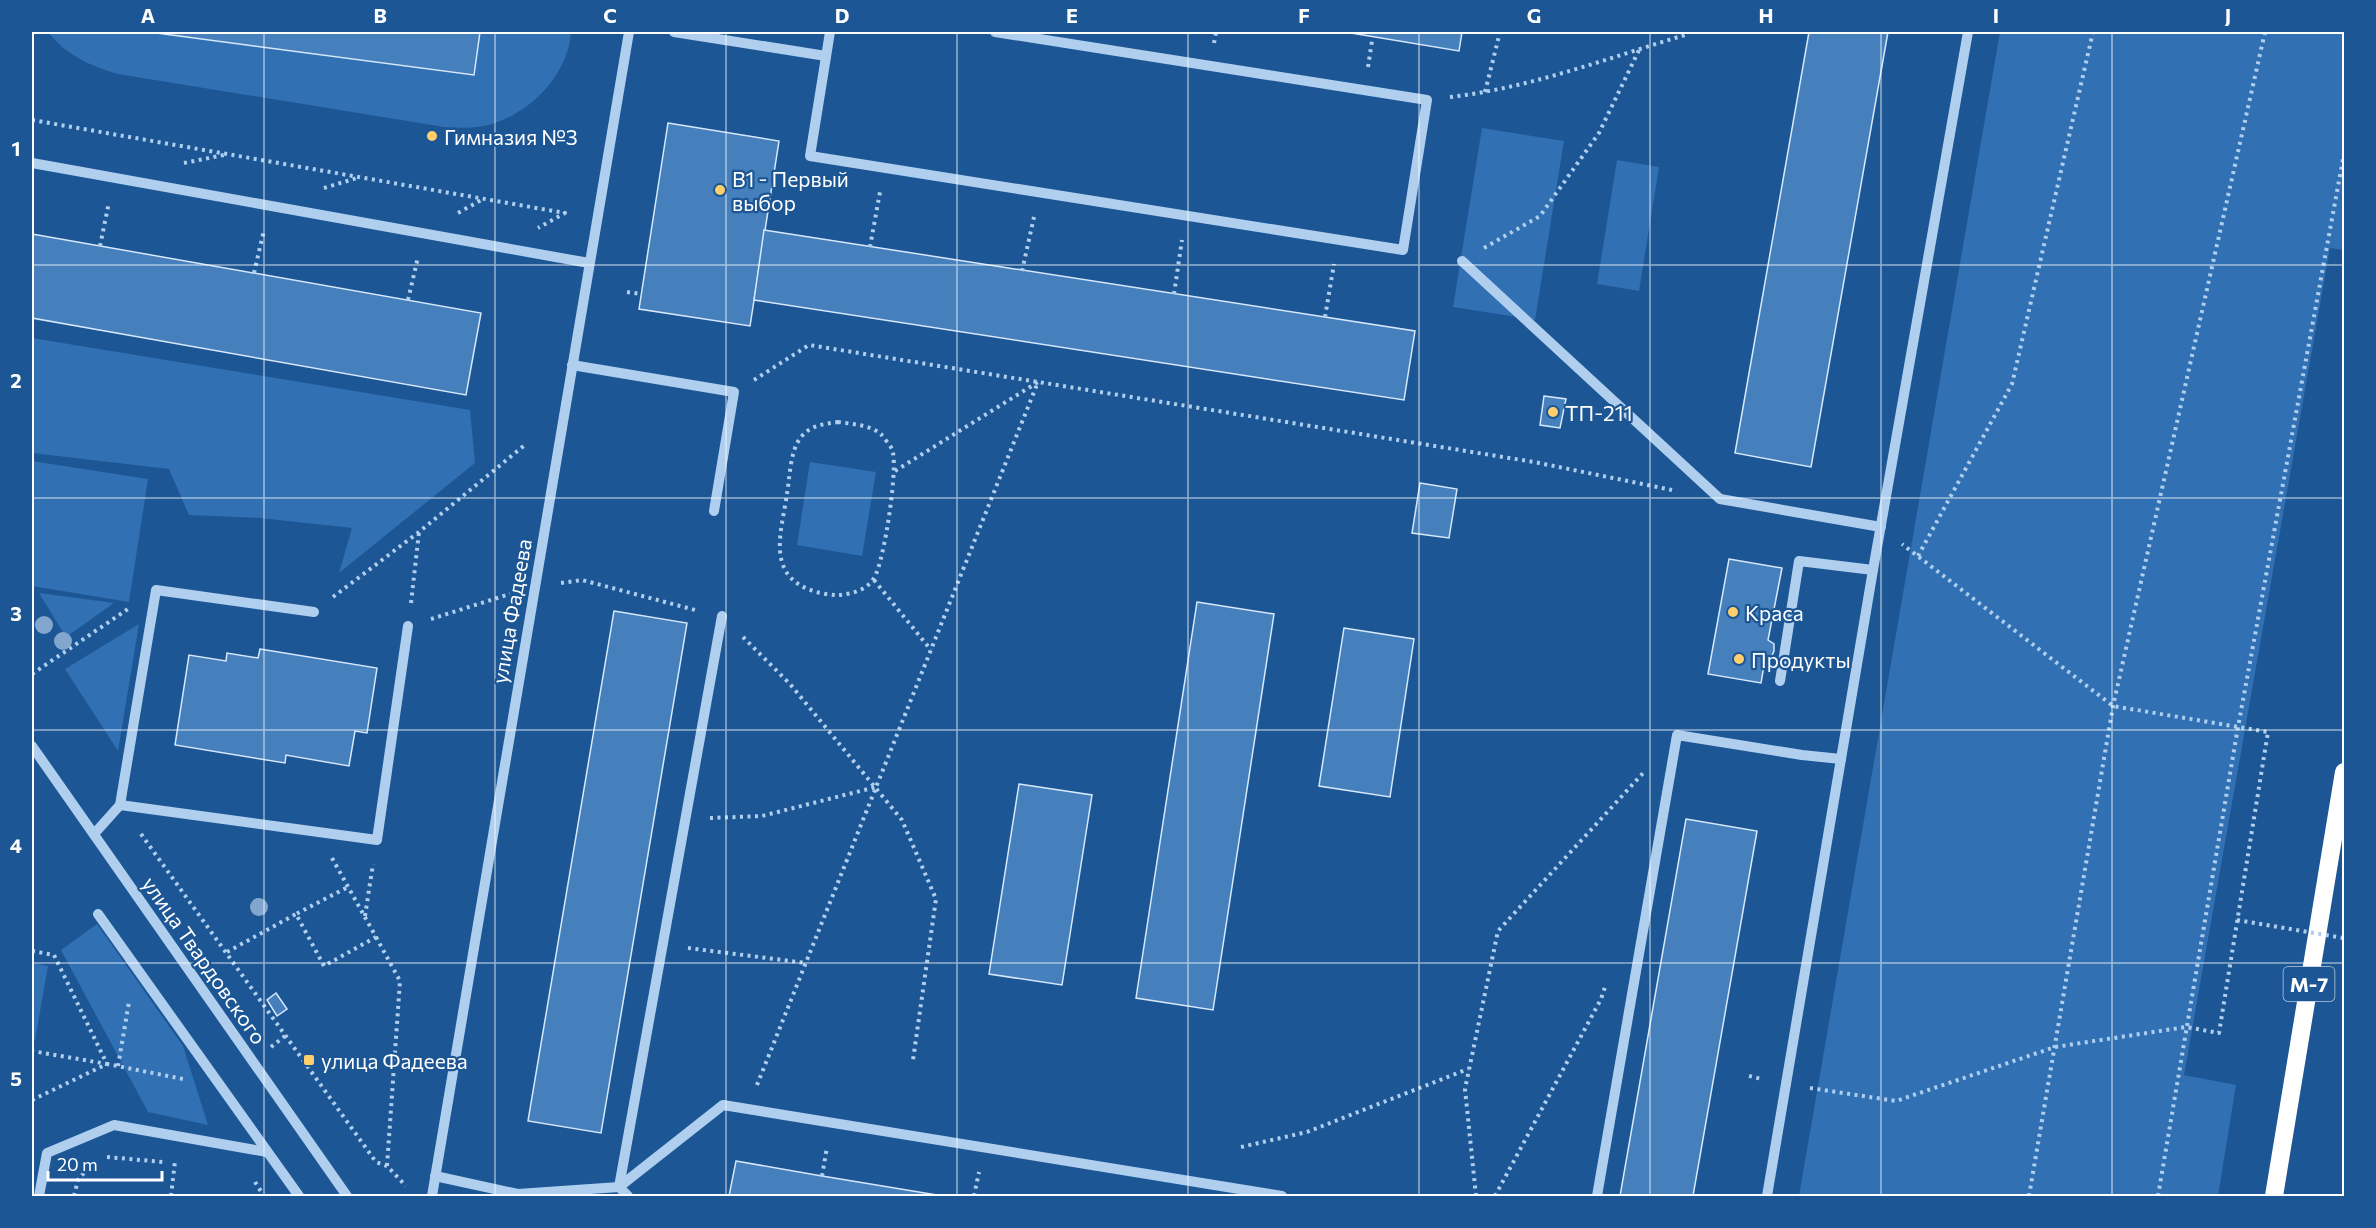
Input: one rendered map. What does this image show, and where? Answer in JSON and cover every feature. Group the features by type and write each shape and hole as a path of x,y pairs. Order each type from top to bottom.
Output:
{"highway":[{"name":"М-7","path":"2274,1197 2344,772"}],"street":[{"name":"улица Фадеева","path":"432,1197 629,32"},
{"path":"674,32 826,56"},
{"path":"830,32 810,156 1403,250 1427,100 995,32"},
{"path":"1767,1197 1840,759 1968,32"},
{"path":"32,163 589,263"},
{"path":"1462,261 1720,500 1881,527"},
{"path":"572,365 734,392 714,511"},
{"path":"1780,681 1799,561 1873,570"},
{"path":"94,834 120,805 156,590 314,612"},
{"path":"619,1187 722,616"},
{"path":"120,805 377,840 408,626"},
{"path":"1597,1197 1677,735 1840,759"},
{"name":"улица Твардовского","path":"32,746 347,1197"},
{"path":"99,914 299,1197"},
{"path":"435,1176 518,1194 619,1187 723,1105 1282,1197"},
{"path":"39,1197 47,1153 114,1125 267,1152"},
{"path":"619,1187 628,1197"}],"path":[{"path":"1484,93 1500,32"},
{"path":"1427,100 1484,93 1689,32"},
{"path":"1918,556 2012,384 2092,32"},
{"path":"2028,1197 2113,706 2265,32"},
{"path":"1462,261 1540,216 1599,133 1640,48"},
{"path":"32,120 565,213 503,248"},
{"path":"2158,1197 2238,727 2344,154"},
{"path":"870,247 884,168"},
{"path":"100,246 113,178"},
{"path":"1023,271 1039,193"},
{"path":"254,273 269,206"},
{"path":"1174,294 1185,215"},
{"path":"408,300 423,234"},
{"path":"1325,317 1338,240"},
{"path":"627,292 641,294"},
{"path":"734,392 809,345 1534,462 1673,490"},
{"path":"895,471 1038,382"},
{"path":"747,1109 1038,382"},
{"path":"838,422 861,425 880,434 892,450 895,471 882,561 874,580 857,592 837,595 814,592 794,583 782,567 780,546 793,456 801,437 817,424 838,422"},
{"path":"314,612 419,532 526,444"},
{"path":"1749,1076 1786,1085 1896,1101 2055,1047 2186,1027 2219,1033 2268,732 2113,706 1881,527"},
{"path":"419,532 408,626 534,587 582,580 722,616 790,684 902,820 936,899 913,1060"},
{"path":"874,580 931,650"},
{"path":"32,674 156,590"},
{"path":"1476,1197 1465,1089 1498,931 1677,735"},
{"path":"686,820 762,816 877,787"},
{"path":"120,805 376,1162 387,1166 406,1186"},
{"path":"318,831 400,981 387,1166"},
{"path":"364,918 377,840"},
{"path":"227,952 348,887"},
{"path":"296,914 324,966 376,938"},
{"path":"2237,920 2344,938"},
{"path":"663,945 806,963"},
{"path":"32,951 54,955 107,1064"},
{"path":"118,1066 136,966"},
{"path":"1495,1197 1601,999 1608,976"},
{"path":"268,1049 285,1036"},
{"path":"32,1051 221,1086"},
{"path":"32,1100 107,1064"},
{"path":"1241,1147 1308,1132 1468,1069"},
{"path":"171,1197 177,1136"},
{"path":"74,1197 78,1180 98,1156 185,1164"},
{"path":"249,1174 264,1197"}],"shaded area":[{"path":"48,32 571,32 563,62 556,76 535,100 495,123 463,128 444,127 118,74 79,59"},
{"path":"2000,32 2344,32 2344,250 2330,248 2184,1075 2236,1085 2218,1196 1799,1196"},
{"path":"1482,128 1564,141 1535,320 1453,307"},
{"path":"1617,160 1659,167 1639,291 1597,284"},
{"path":"32,338 470,410 475,463 339,573 352,528 260,518 189,515 169,469 32,453"},
{"path":"32,461 148,479 129,602 32,586"},
{"path":"810,462 876,472 862,556 797,545"},
{"path":"39,593 114,603 66,637"},
{"path":"139,624 118,751 65,669"},
{"path":"97,924 183,1046 208,1125 148,1112 61,950"},
{"path":"32,963 48,966 35,1040 32,1039"}],"building":[{"path":"149,32 480,32 474,75"},
{"path":"1345,32 1462,32 1459,51"},
{"path":"1809,32 1888,32 1811,467 1735,453"},
{"path":"668,123 779,141 750,326 639,309"},
{"path":"764,230 1415,331 1404,400 754,300"},
{"path":"32,234 481,313 466,395 32,318"},
{"name":"ТП-211","path":"1544,396 1566,399 1560,428 1540,425"},
{"path":"1420,483 1457,489 1449,538 1412,533"},
{"path":"1729,559 1782,568 1768,640 1774,644 1774,651 1771,658 1765,660 1761,683 1708,674"},
{"path":"1197,602 1274,614 1213,1010 1136,998"},
{"path":"614,611 687,623 601,1133 528,1121"},
{"path":"1344,628 1414,639 1390,797 1319,786"},
{"path":"260,649 377,668 367,733 355,731 349,766 286,755 285,763 175,745 189,655 226,661 227,653 258,658"},
{"path":"1019,784 1092,795 1062,985 989,974"},
{"path":"1686,819 1757,831 1693,1196 1620,1196"},
{"path":"276,993 287,1009 277,1016 267,1000"},
{"path":"736,1161 822,1176 943,1196 729,1196"}],"place":[{"name":"Гимназия №3","path":"432,136"},
{"name":"В1 - Первый выбор","path":"720,190"},
{"name":"ТП-211","path":"1553,412"},
{"name":"Краса","path":"1733,612"},
{"name":"Продукты","path":"1739,659"},
{"name":"улица Фадеева","path":"309,1060"}]}
